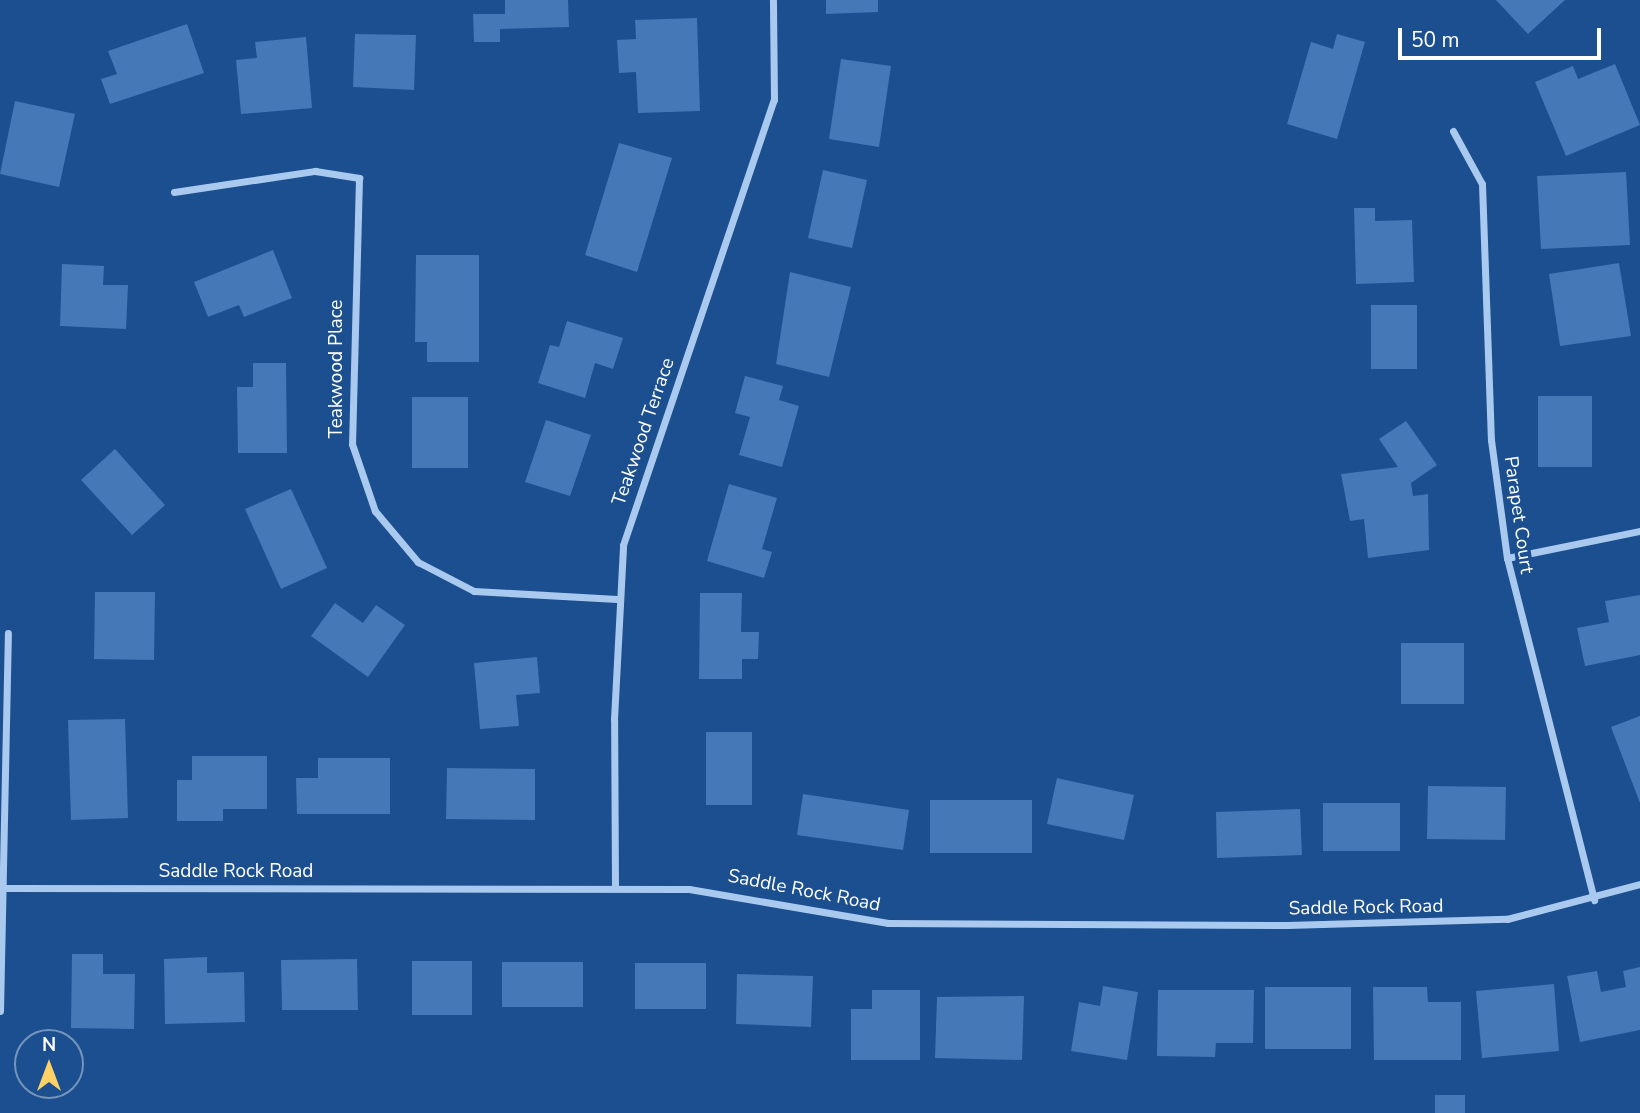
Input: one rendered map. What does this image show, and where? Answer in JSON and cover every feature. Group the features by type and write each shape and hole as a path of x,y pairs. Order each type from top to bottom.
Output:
{"street":[{"name":"Teakwood Terrace","path":"615,887 618,599 629,523 774,100 773,0"},
{"name":"Parapet Court","path":"1453,131 1482,184 1491,440 1507,558 1594,900"},
{"name":"Teakwood Place","path":"174,192 315,171 359,178 352,444 375,511 418,562 474,591 618,599"},
{"path":"1507,558 1640,531"},
{"path":"0,1011 8,633"},
{"name":"Saddle Rock Road","path":"3,888 615,887 727,891 842,917 942,924 1421,923 1507,919 1594,900 1640,884"}],"building":[{"path":"505,0 568,0 569,27 500,29 500,42 474,42 473,14 505,14"},
{"path":"826,0 878,0 878,12 826,14"},
{"path":"1496,0 1565,0 1528,34"},
{"path":"697,18 700,111 638,113 636,72 619,73 617,40 636,39 635,20"},
{"path":"187,24 204,73 110,104 101,79 117,74 108,51"},
{"path":"355,34 416,35 414,90 353,87"},
{"path":"1337,34 1365,42 1337,139 1287,124 1311,42 1333,49"},
{"path":"306,37 312,108 241,114 236,60 257,58 255,42"},
{"path":"841,59 891,66 879,147 829,139"},
{"path":"1615,64 1640,125 1566,156 1535,82 1573,66 1578,79"},
{"path":"15,101 75,114 59,187 0,174"},
{"path":"619,143 672,158 637,272 585,255"},
{"path":"823,170 867,180 852,248 808,238"},
{"path":"1626,172 1630,245 1541,249 1537,176"},
{"path":"1354,208 1375,208 1375,221 1412,220 1414,282 1356,284"},
{"path":"273,250 292,298 244,317 239,305 208,317 194,282"},
{"path":"416,255 479,255 479,362 427,362 427,342 415,342"},
{"path":"1619,263 1631,336 1560,346 1549,274"},
{"path":"62,264 104,266 103,285 128,285 126,329 60,326"},
{"path":"790,272 851,287 829,377 776,364"},
{"path":"1371,305 1417,305 1417,369 1371,369"},
{"path":"567,321 623,338 613,369 595,363 585,398 538,383 550,345 559,347"},
{"path":"253,363 286,363 287,453 238,453 237,387 253,387"},
{"path":"745,376 783,386 779,400 799,406 782,467 739,455 750,417 735,413"},
{"path":"1538,396 1592,396 1592,467 1538,467"},
{"path":"412,397 468,397 468,468 412,468"},
{"path":"546,420 591,435 570,496 525,482"},
{"path":"1406,421 1437,465 1411,483 1413,496 1428,494 1429,550 1368,558 1364,519 1350,521 1341,474 1398,467 1379,439"},
{"path":"115,449 165,505 132,535 81,480"},
{"path":"729,484 777,498 762,549 772,552 764,578 707,561"},
{"path":"291,489 327,568 281,589 245,509"},
{"path":"95,592 155,592 154,660 94,659"},
{"path":"700,593 742,593 741,632 759,632 758,659 742,659 742,679 699,679"},
{"path":"1640,595 1640,655 1585,666 1577,628 1609,622 1605,601"},
{"path":"335,603 363,623 376,605 405,625 368,677 311,636"},
{"path":"1401,643 1464,643 1464,704 1401,704"},
{"path":"537,657 540,693 516,695 519,726 480,729 474,663"},
{"path":"1640,716 1640,803 1611,727"},
{"path":"125,719 128,818 71,820 68,720"},
{"path":"706,732 752,732 752,805 706,805"},
{"path":"192,756 267,756 267,809 223,809 223,821 177,821 177,780 192,780"},
{"path":"318,758 390,758 390,814 297,814 296,778 318,778"},
{"path":"447,768 535,769 535,820 446,819"},
{"path":"1057,778 1134,795 1124,840 1047,824"},
{"path":"1428,786 1506,787 1505,840 1427,839"},
{"path":"803,794 909,810 903,850 797,835"},
{"path":"930,800 1032,800 1032,853 930,853"},
{"path":"1323,803 1400,803 1400,851 1323,851"},
{"path":"1300,809 1302,855 1217,858 1216,812"},
{"path":"72,954 103,954 103,974 135,974 134,1029 71,1028"},
{"path":"207,957 207,973 244,972 245,1022 165,1024 164,959"},
{"path":"357,959 358,1010 282,1010 281,960"},
{"path":"412,961 472,961 472,1015 412,1015"},
{"path":"502,962 583,962 583,1007 502,1007"},
{"path":"635,963 706,963 706,1009 635,1009"},
{"path":"1640,967 1640,1030 1580,1042 1567,976 1597,971 1601,992 1626,987 1623,971"},
{"path":"737,974 813,976 811,1027 736,1024"},
{"path":"1554,984 1559,1051 1482,1058 1476,991"},
{"path":"1103,986 1138,992 1127,1060 1071,1051 1079,1002 1100,1006"},
{"path":"1265,987 1351,987 1351,1049 1265,1049"},
{"path":"1373,987 1427,987 1428,1002 1461,1002 1461,1060 1374,1060"},
{"path":"872,990 920,990 920,1060 851,1060 851,1009 872,1009"},
{"path":"1158,990 1254,990 1253,1043 1216,1043 1215,1057 1157,1056"},
{"path":"1024,996 1022,1060 935,1058 937,997"},
{"path":"1435,1095 1465,1095 1465,1113 1435,1113"}]}
